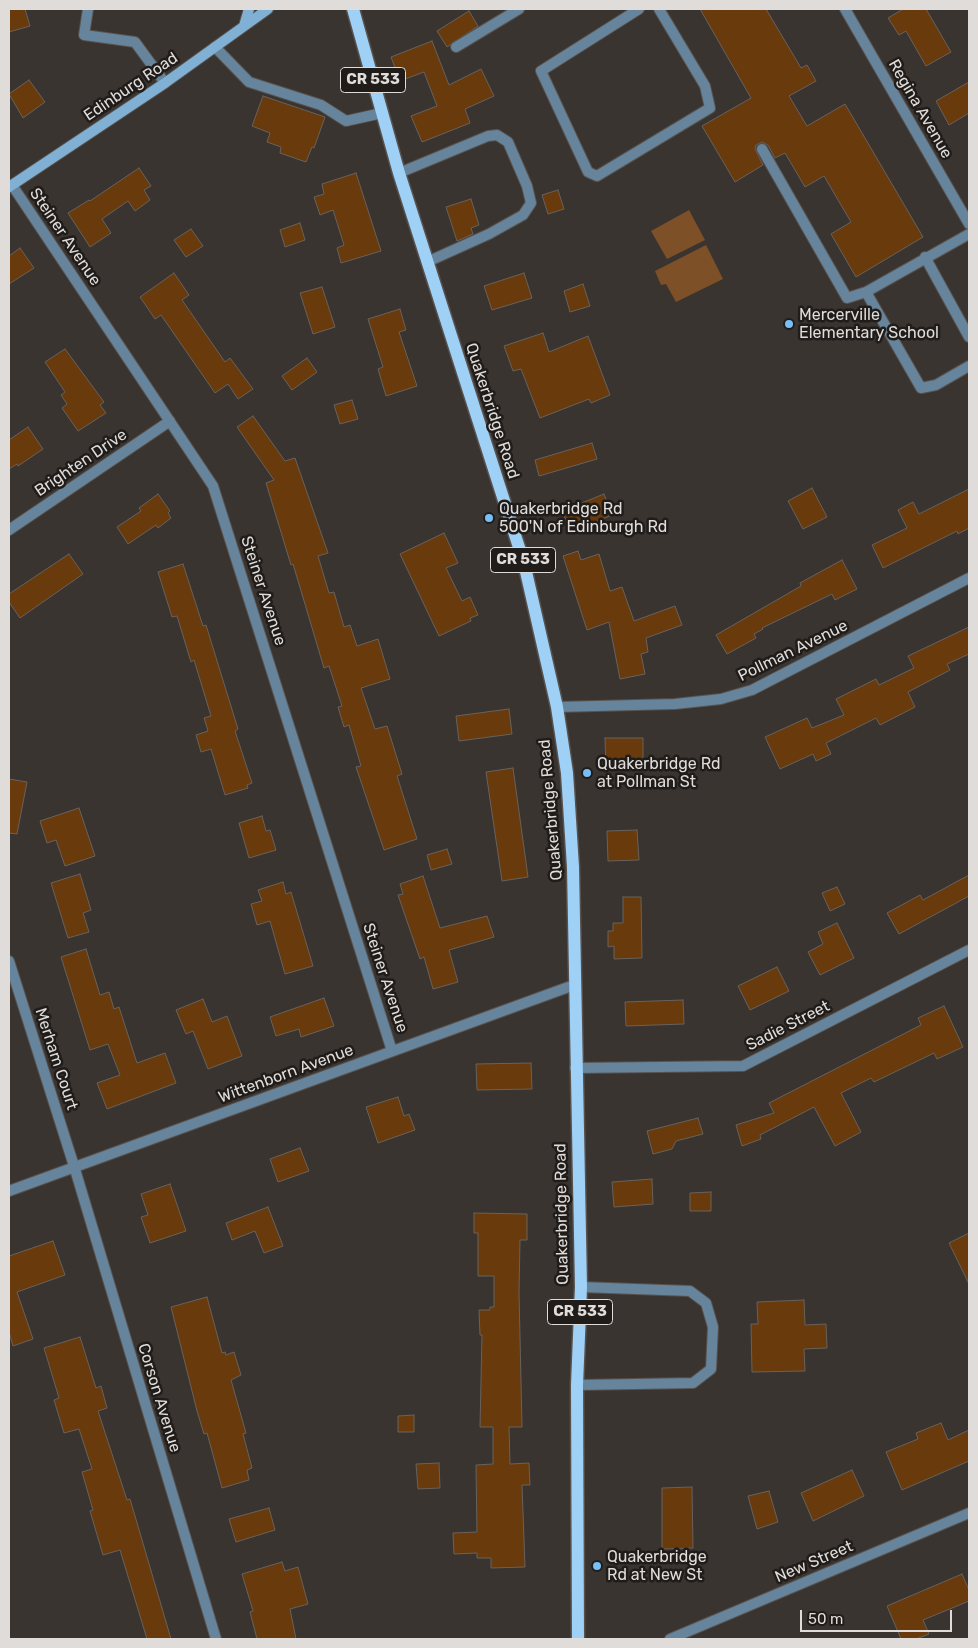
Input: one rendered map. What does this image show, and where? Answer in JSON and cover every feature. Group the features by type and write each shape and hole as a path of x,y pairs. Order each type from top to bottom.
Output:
{"main road":[{"path":"244,26 249,9"},
{"name":"Edinburg Road","path":"11,186 165,84 268,9"},
{"name":"Quakerbridge Road","path":"353,9 399,173 524,562 557,707 567,773 573,867 580,1287 577,1385 578,1639"}],"street":[{"path":"88,9 84,35 135,42 165,84"},
{"path":"456,47 519,9"},
{"path":"639,9 541,71 588,172 597,176 710,108 705,86 659,9"},
{"name":"Regina Avenue","path":"845,9 969,224"},
{"path":"215,47 249,82 321,105 346,121 382,113"},
{"path":"399,173 488,136 497,135 508,142 527,186 531,204 523,215 489,234 427,262"},
{"path":"762,149 847,298 866,292 925,257 969,234"},
{"name":"Steiner Avenue","path":"11,186 213,486 392,1051"},
{"path":"925,257 969,337"},
{"path":"866,292 922,388 936,385 969,366"},
{"name":"Brighten Drive","path":"9,530 170,421"},
{"name":"Pollman Avenue","path":"557,707 675,704 721,699 752,690 969,578"},
{"name":"Sadie Street","path":"575,1068 743,1066 969,950"},
{"name":"Merham Court","path":"9,961 74,1166"},
{"name":"Wittenborn Avenue","path":"9,1191 574,985"},
{"name":"Corson Avenue","path":"74,1166 216,1639"},
{"path":"577,1385 693,1383 711,1369 713,1327 706,1302 690,1291 580,1287"},
{"name":"New Street","path":"670,1639 969,1513"}],"shaded area":[{"path":"689,210 705,240 667,259 651,231"},
{"path":"706,245 723,279 676,302 666,284 661,285 655,271"}],"building":[{"path":"9,9 25,9 30,26 9,32"},
{"path":"700,9 766,9 801,68 807,65 816,81 789,96 807,126 845,104 923,237 856,277 831,234 851,222 824,176 805,187 785,153 775,158 768,145 762,142 756,145 755,149 763,165 735,182 702,126 751,98"},
{"path":"903,9 926,9 951,52 926,66 906,31 899,35 888,18"},
{"path":"469,11 478,26 447,47 437,31"},
{"path":"432,41 449,85 481,69 494,96 465,109 470,123 422,142 411,116 437,106 424,72 400,81 391,57"},
{"path":"29,80 45,102 23,118 9,94"},
{"path":"969,82 969,113 949,125 936,101"},
{"path":"263,96 325,117 314,148 312,147 306,162 280,153 281,147 267,142 270,133 252,126"},
{"path":"139,168 151,186 144,190 150,200 135,211 128,201 102,219 111,233 90,247 68,213 90,201"},
{"path":"356,173 381,251 341,263 337,248 344,245 333,210 320,215 314,197 324,194 322,184"},
{"path":"558,190 564,209 548,214 542,195"},
{"path":"471,199 479,225 471,228 473,234 457,241 446,207"},
{"path":"300,223 305,240 285,247 280,230"},
{"path":"191,229 203,246 186,257 174,240"},
{"path":"20,248 34,268 9,284 9,256"},
{"path":"174,273 189,295 182,300 225,362 230,358 253,389 238,399 228,384 215,393 161,315 155,319 140,297"},
{"path":"524,273 532,298 492,310 484,286"},
{"path":"583,284 590,306 570,312 564,291"},
{"path":"322,287 335,327 313,334 300,293"},
{"path":"400,309 406,330 399,332 417,386 386,396 378,369 383,367 368,319"},
{"path":"543,333 549,352 588,336 610,395 591,403 589,399 540,418 521,369 513,371 504,346"},
{"path":"65,349 104,402 100,405 106,413 78,431 62,408 67,404 61,395 65,392 45,362"},
{"path":"307,358 317,372 292,390 282,376"},
{"path":"352,400 358,419 340,424 334,405"},
{"path":"253,416 285,461 295,458 328,553 318,556 329,593 334,592 344,627 350,625 357,646 378,639 390,679 361,688 375,729 387,726 402,774 397,776 417,839 384,850 356,767 361,766 349,725 344,727 338,707 342,706 329,666 324,668 293,564 291,565 266,483 274,480 237,427"},
{"path":"28,427 43,449 18,466 17,464 9,469 9,440"},
{"path":"592,443 597,459 539,476 535,460"},
{"path":"812,488 827,517 803,529 788,501"},
{"path":"969,489 969,528 958,534 957,531 883,568 872,545 907,528 898,510 913,502 919,514"},
{"path":"158,494 170,511 168,513 171,518 158,528 156,525 128,544 117,527 141,511 139,508"},
{"path":"604,494 612,515 571,532 562,511"},
{"path":"444,533 458,563 446,568 462,601 470,597 478,615 470,618 471,621 439,636 400,554"},
{"path":"578,551 581,560 599,554 610,591 622,587 634,621 675,606 682,625 646,638 648,652 641,654 645,674 620,679 609,622 587,630 563,556"},
{"path":"69,554 83,574 20,618 9,602 9,594"},
{"path":"842,560 857,589 835,600 832,594 762,628 754,634 756,638 727,654 716,635 801,586 800,583"},
{"path":"183,564 203,626 206,625 238,729 235,731 252,783 247,785 248,788 225,795 211,749 201,752 196,735 208,731 204,718 211,716 194,660 191,662 177,616 172,617 158,572"},
{"path":"969,627 969,654 947,664 950,670 908,692 915,707 880,725 876,718 826,743 831,754 816,761 813,754 780,769 765,737 807,718 812,728 844,715 836,699 876,679 879,685 914,668 908,656"},
{"path":"509,709 512,734 459,741 456,716"},
{"path":"605,738 643,738 643,768 606,769"},
{"path":"513,768 528,877 502,881 486,772"},
{"path":"9,779 27,782 17,834 9,833"},
{"path":"79,808 95,856 65,866 56,840 47,843 40,821"},
{"path":"262,816 266,831 270,830 276,850 249,858 239,823"},
{"path":"637,830 639,860 608,861 607,831"},
{"path":"447,849 452,864 431,870 427,855"},
{"path":"80,874 91,910 83,913 89,932 68,938 51,883"},
{"path":"969,875 969,896 899,934 887,913 920,895 923,900"},
{"path":"423,876 440,928 487,916 494,937 449,950 458,982 433,989 424,957 420,959 398,895 403,894 400,884"},
{"path":"283,882 286,894 291,892 313,966 285,974 270,921 257,925 251,904 262,901 258,890"},
{"path":"837,887 845,904 830,911 822,893"},
{"path":"623,897 641,897 642,958 614,959 614,946 608,947 608,931 613,931 613,923 623,923"},
{"path":"837,923 854,958 820,975 808,952 823,944 818,932"},
{"path":"86,949 100,995 109,992 114,1009 119,1007 137,1063 165,1053 176,1083 107,1109 97,1083 120,1075 108,1044 90,1050 61,957"},
{"path":"777,967 789,991 750,1010 738,986"},
{"path":"324,998 334,1026 301,1037 299,1029 276,1036 270,1017"},
{"path":"203,999 212,1022 227,1016 242,1056 208,1069 193,1031 186,1034 176,1010"},
{"path":"683,1000 684,1024 626,1026 625,1002"},
{"path":"944,1006 963,1047 937,1059 934,1053 874,1082 871,1078 841,1093 861,1132 835,1146 814,1107 760,1135 761,1139 742,1146 736,1125 774,1113 769,1103 921,1025 918,1018"},
{"path":"531,1063 532,1089 477,1090 476,1064"},
{"path":"398,1097 404,1116 409,1114 415,1130 378,1143 366,1107"},
{"path":"698,1118 703,1134 676,1141 672,1149 653,1154 647,1131"},
{"path":"300,1148 309,1171 278,1182 270,1159"},
{"path":"652,1179 653,1204 614,1207 612,1182"},
{"path":"170,1184 186,1231 150,1243 141,1217 148,1215 141,1194"},
{"path":"711,1192 711,1211 690,1211 690,1193"},
{"path":"268,1207 283,1246 264,1253 255,1231 232,1240 226,1223"},
{"path":"474,1213 527,1214 527,1240 520,1240 519,1293 522,1427 509,1427 510,1464 529,1463 530,1485 522,1485 525,1567 491,1568 491,1558 477,1558 477,1553 454,1554 453,1533 477,1532 476,1465 493,1464 493,1427 480,1427 482,1335 480,1335 479,1310 490,1310 490,1307 494,1307 494,1276 478,1276 478,1233 474,1233"},
{"path":"969,1233 969,1284 949,1243"},
{"path":"53,1241 65,1275 17,1292 33,1339 13,1346 9,1332 9,1256"},
{"path":"207,1297 222,1353 225,1352 226,1355 234,1352 241,1375 231,1380 246,1433 243,1434 252,1468 247,1470 249,1480 222,1488 207,1433 204,1434 197,1411 171,1307"},
{"path":"804,1300 805,1325 826,1324 827,1348 804,1349 805,1371 752,1372 751,1324 758,1324 757,1302"},
{"path":"80,1337 96,1388 101,1386 107,1408 98,1411 127,1500 130,1499 171,1639 147,1639 120,1550 103,1555 90,1511 93,1510 82,1472 92,1469 79,1429 64,1433 54,1400 59,1398 44,1348"},
{"path":"414,1415 414,1432 398,1432 398,1416"},
{"path":"941,1423 948,1440 969,1430 969,1461 902,1490 886,1452 918,1439 916,1433"},
{"path":"439,1463 440,1488 418,1489 416,1464"},
{"path":"852,1470 864,1496 813,1521 801,1493"},
{"path":"692,1487 693,1548 662,1549 662,1488"},
{"path":"769,1491 778,1522 757,1529 748,1496"},
{"path":"269,1508 275,1530 236,1542 229,1519"},
{"path":"282,1562 285,1571 298,1567 308,1604 290,1609 296,1639 257,1639 250,1612 253,1611 242,1574"},
{"path":"962,1574 969,1590 969,1601 923,1620 929,1634 916,1639 901,1639 887,1606"}],"place":[{"name":"Mercerville Elementary School","path":"789,324"},
{"name":"Quakerbridge Rd 500'N of Edinburgh Rd","path":"489,518"},
{"name":"Quakerbridge Rd at Pollman St","path":"587,773"},
{"name":"Quakerbridge Rd at New St","path":"597,1566"}]}
